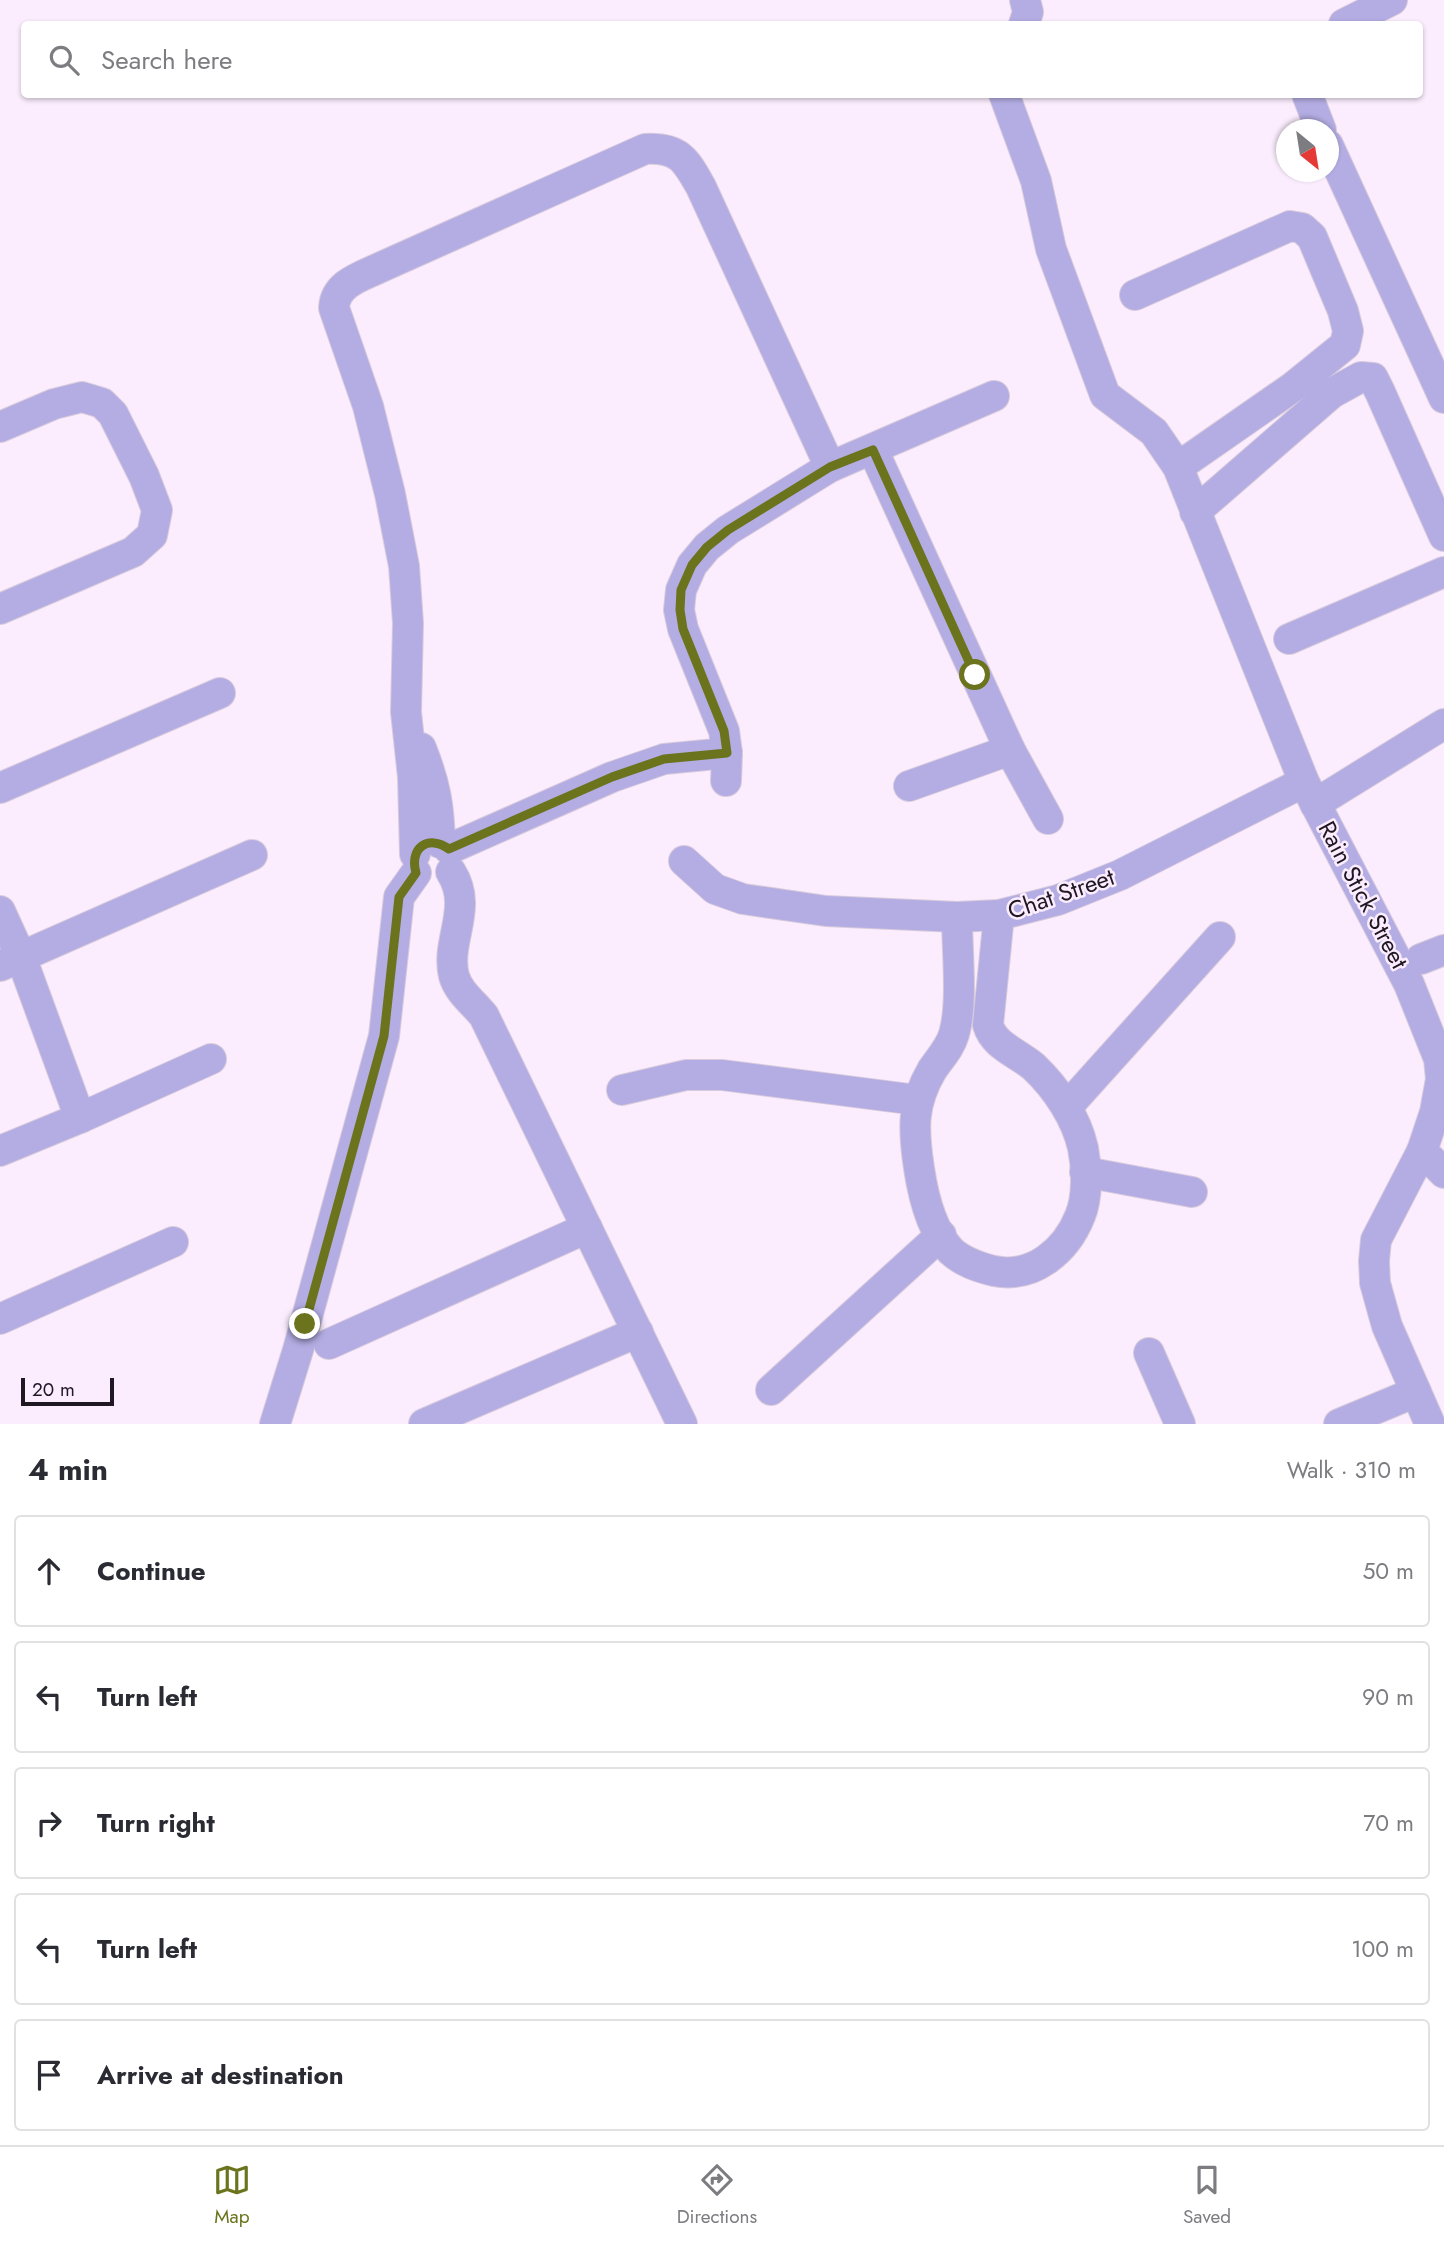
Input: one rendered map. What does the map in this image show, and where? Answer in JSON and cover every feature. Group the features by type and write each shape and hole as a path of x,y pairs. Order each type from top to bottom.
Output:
{"street":[{"path":"1025,0 1028,12 1025,21"},
{"path":"1350,21 1392,0"},
{"name":"Rain Stick Street","path":"1005,98 1036,181 1051,249 1105,395 1154,432 1178,467 1310,793 1409,984 1439,1059 1441,1079 1435,1112 1422,1151 1376,1240 1374,1261 1375,1283 1387,1326 1430,1424"},
{"path":"1309,98 1317,119"},
{"path":"434,858 439,804 431,772 406,712 408,623 404,566 390,494 368,406 334,308 337,293 349,282 645,149 660,148 677,153 689,165 701,187 830,467"},
{"path":"1339,168 1440,381"},
{"path":"1136,295 1290,226 1302,228 1312,237 1343,311 1348,331 1345,345 1293,387 1178,467"},
{"path":"1195,512 1332,393 1361,377 1373,378 1444,536"},
{"path":"275,1424 302,1337 384,1036 399,897 434,858 612,777 664,759 727,767 724,731 683,629 681,590 692,565 707,547 728,530 830,467 994,396"},
{"path":"0,427 54,404 82,397 102,403 113,414 144,476 157,510 152,535 133,552 0,609"},
{"path":"873,450 1010,750 1048,819"},
{"path":"1289,639 1444,572"},
{"path":"0,788 219,694"},
{"name":"Chat Street","path":"684,861 715,889 743,899 826,911 957,917 999,915 1058,900 1120,875 1310,793 1444,724"},
{"path":"908,786 1010,750"},
{"path":"10,961 252,855"},
{"path":"434,858 456,880 461,908 453,961 454,975 466,997 484,1016 682,1424"},
{"path":"0,911 10,961 80,1118"},
{"path":"957,917 958,1005 955,1033 917,1100 915,1129 919,1169 930,1215 951,1250 964,1261 980,1268 1004,1273 1021,1271 1044,1262 1062,1246 1081,1214 1085,1172 1083,1147 1066,1107 1051,1085 1033,1066 996,1041 991,1034 988,1025 999,915"},
{"path":"1066,1107 1220,937"},
{"path":"957,962 995,963"},
{"path":"0,1151 211,1059"},
{"path":"622,1090 686,1075 722,1075 917,1100"},
{"path":"1422,1151 1444,1173"},
{"path":"1085,1172 1192,1192"},
{"path":"330,1344 587,1228"},
{"path":"771,1390 941,1235"},
{"path":"0,1319 173,1242"},
{"path":"424,1424 638,1332"},
{"path":"1149,1353 1181,1424"},
{"path":"1339,1424 1416,1392"}],"route":[{"path":"305,1324 384,1036 399,897 416,873 413,863 415,854 421,846 430,842 440,843 449,849 612,777 664,759 727,753 724,731 683,629 680,610 681,590 692,565 707,547 728,530 830,467 873,450 975,675"}]}
